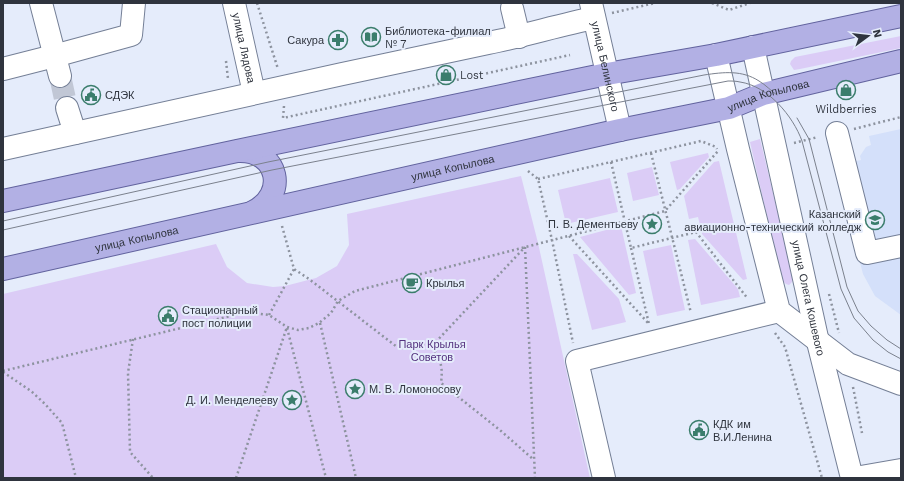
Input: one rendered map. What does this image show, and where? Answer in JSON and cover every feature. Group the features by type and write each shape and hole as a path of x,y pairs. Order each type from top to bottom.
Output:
{"main road":[{"path":"3,201 607,74 716,55 901,16"},
{"name":"улица Копылова","path":"3,268 620,130 729,108 763,94 901,61"},
{"path":"237,151 248,151 258,154 268,162 275,180 274,191 269,201 252,213"}],"street":[{"path":"41,3 57,66"},
{"path":"3,69 57,66 131,35 134,3"},
{"name":"улица Лядова","path":"234,3 254,92"},
{"path":"512,8 519,36"},
{"path":"3,149 254,92 519,36 572,22 593,11"},
{"name":"улица Белинского","path":"593,11 620,130"},
{"name":"улица Олега Кошевого","path":"753,47 818,342 852,478"},
{"path":"716,55 738,149 770,313"},
{"path":"67,108 75,133"},
{"path":"837,133 867,253 901,246"},
{"path":"604,478 577,361 770,313 818,342 848,364 901,384"},
{"path":"855,478 901,470"}],"path":[{"path":"593,11 617,11 655,3"},
{"path":"712,3 729,10 750,3"},
{"path":"577,361 538,179 701,141 716,147 721,156"},
{"path":"3,371 247,312 269,315 287,327 298,330 309,328 320,323 331,313 338,301 355,291 665,211 718,151"},
{"path":"651,153 695,331"},
{"path":"568,236 648,324 611,162"},
{"path":"282,226 294,269 397,347 408,343 419,342 432,346 439,358 442,371 440,383 501,431 534,460"},
{"path":"631,248 696,232 770,313 785,347 822,478"},
{"path":"432,346 525,247"},
{"path":"525,247 535,478"},
{"path":"269,315 294,269"},
{"path":"827,289 840,334"},
{"path":"320,323 356,478"},
{"path":"236,478 287,327"},
{"path":"287,327 326,478"},
{"path":"133,339 128,373 130,452 153,478"},
{"path":"848,364 863,438"},
{"path":"3,371 31,391 62,423 76,478"}],"shaded area":[{"name":"Казанский авиационно-технический колледж","path":"901,129 901,315 875,296 863,274 835,165 861,160 860,156 866,147 871,145 869,136"}],"green space":[{"path":"901,36 901,48 794,70 790,64 795,57"},
{"path":"760,139 793,276 792,282 789,285 782,280 779,269 750,142"},
{"path":"708,153 709,157 680,189 677,190 670,162"},
{"path":"719,161 747,279 743,280 702,234 698,217 689,219 684,196 714,162"},
{"path":"652,167 659,195 633,201 627,173"},
{"name":"Парк Крылья Советов","path":"521,176 538,243 590,478 3,478 3,294 216,244 227,267 247,283 273,287 285,286 316,278 337,266 349,245 347,214"},
{"path":"610,178 618,212 566,224 558,190"},
{"path":"621,226 636,293 629,295 580,237"},
{"path":"695,239 738,289 740,297 701,305 688,240"},
{"path":"671,245 685,310 657,316 643,251"},
{"path":"573,254 577,254 619,299 626,322 592,330"}],"tunnel":[{"path":"60,76 67,108"}],"tram line":[{"path":"3,221 268,162 704,75 739,73 753,77 777,95"},
{"path":"3,230 272,170 728,81 737,81 760,89 770,96 786,112 798,131 802,141 841,289 854,318 873,340 888,352 901,359"},
{"path":"797,118 809,139 847,287 858,311 871,326 887,340 901,349"}],"place":[{"name":"Библиотека-филиал № 7","path":"371,37"},
{"name":"Сакура","path":"338,40"},
{"name":"Lost","path":"446,75"},
{"name":"Wildberries","path":"846,90"},
{"name":"СДЭК","path":"91,95"},
{"name":"Казанский авиационно-технический колледж","path":"875,220"},
{"name":"П. В. Дементьеву","path":"652,224"},
{"name":"Крылья","path":"412,283"},
{"name":"Стационарный пост полиции","path":"168,316"},
{"name":"М. В. Ломоносову","path":"355,389"},
{"name":"Д. И. Менделееву","path":"292,400"},
{"name":"КДК им В.И.Ленина","path":"699,430"}]}
